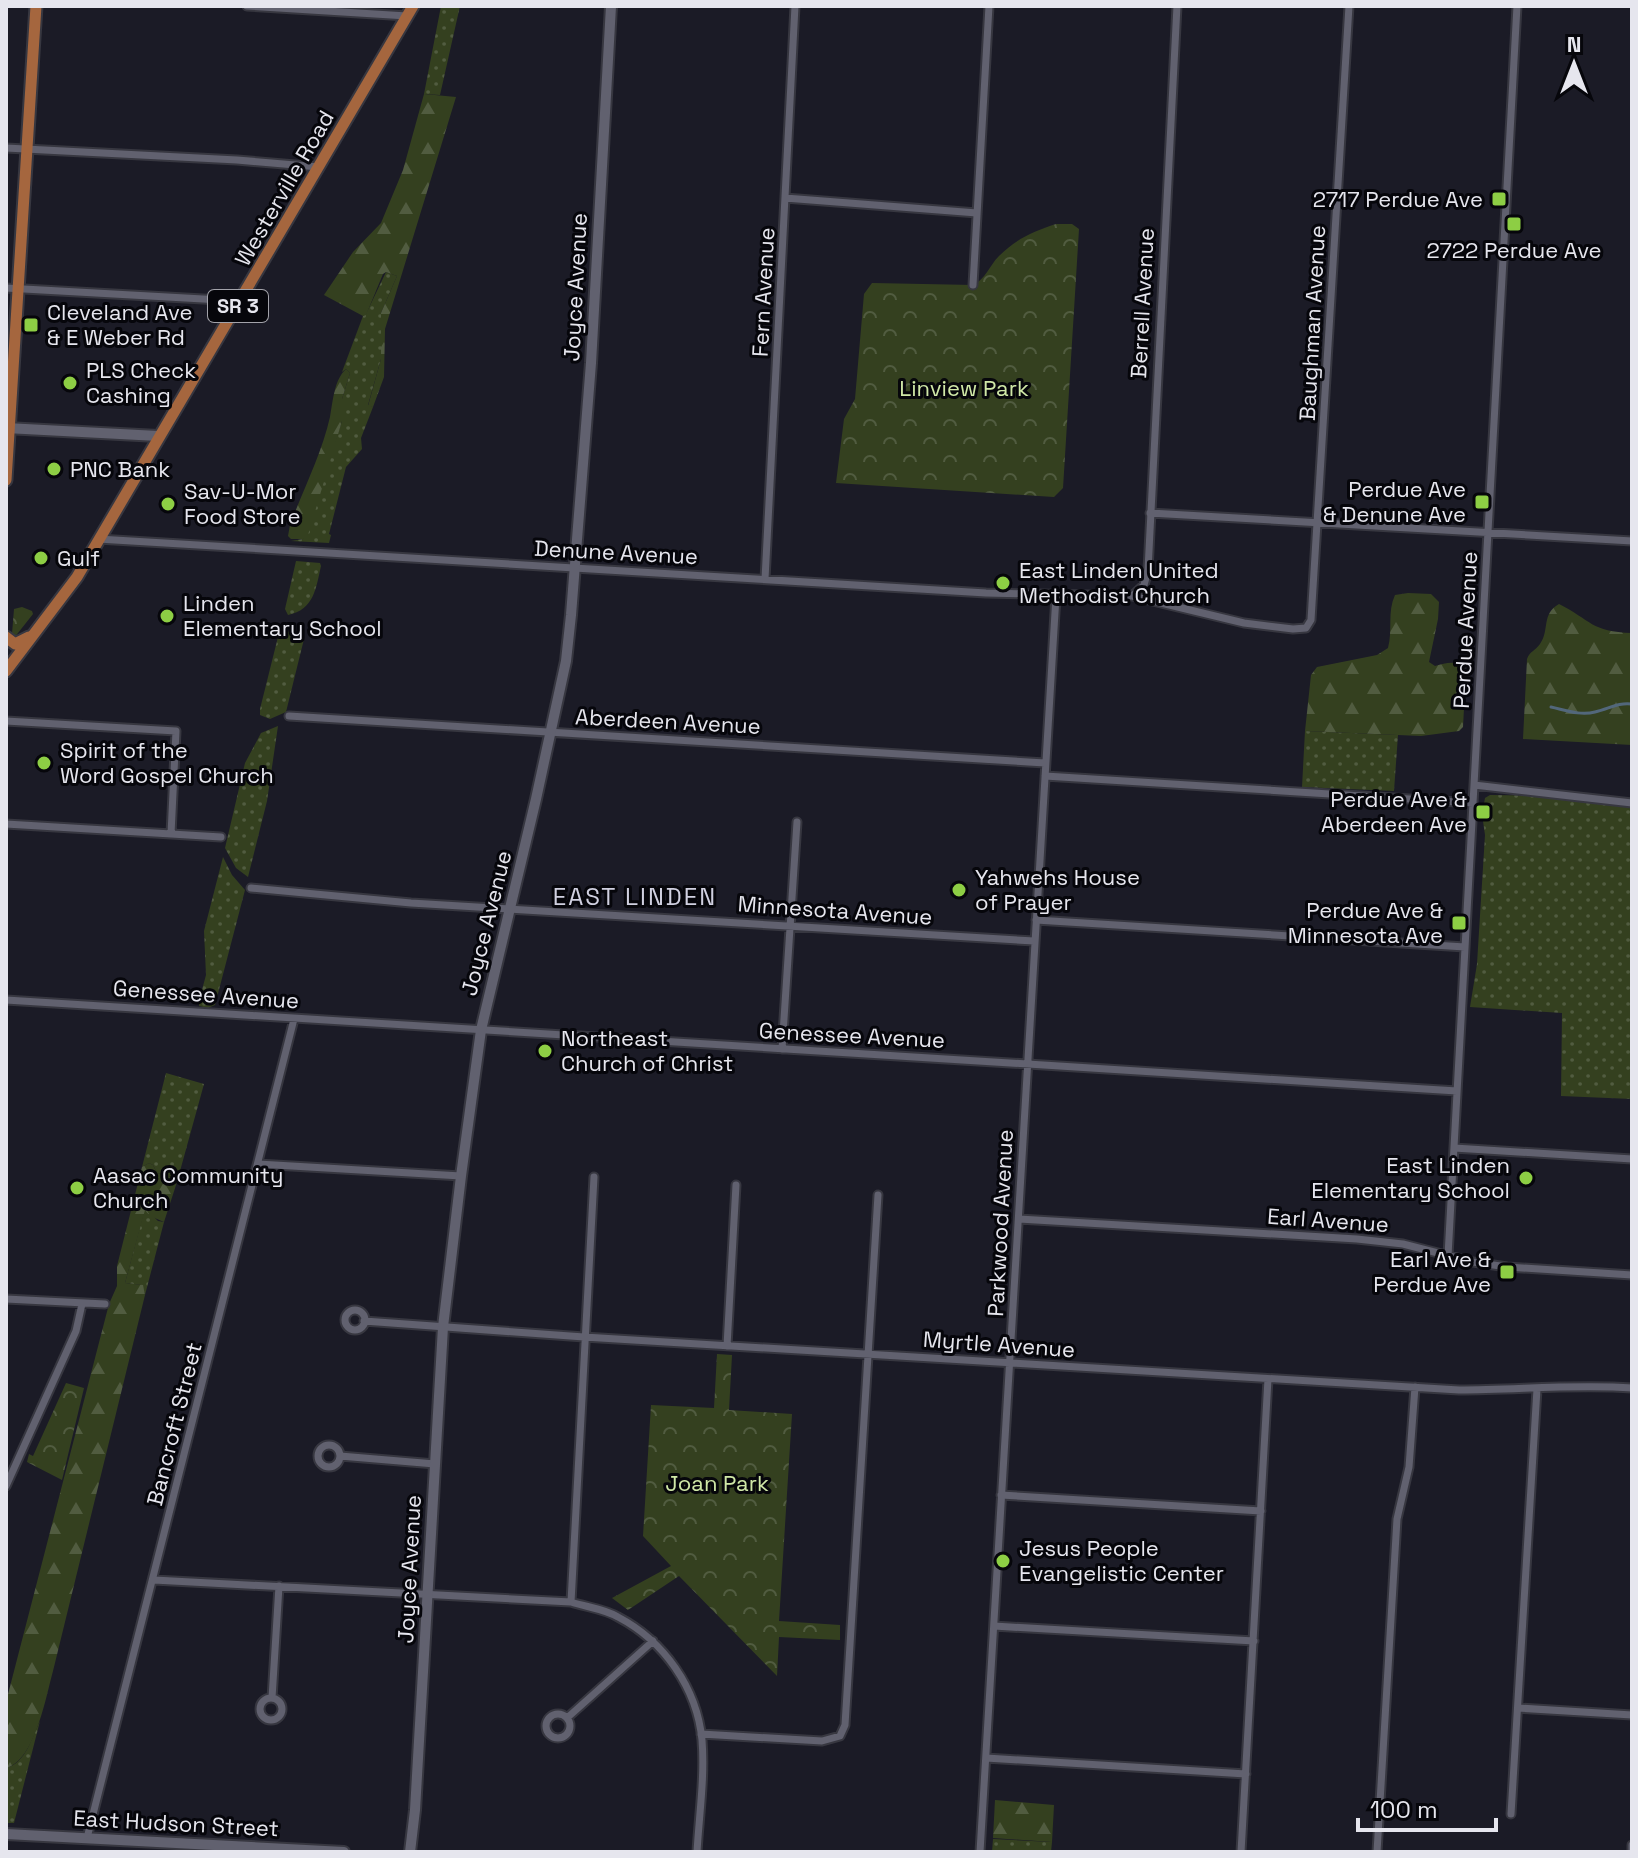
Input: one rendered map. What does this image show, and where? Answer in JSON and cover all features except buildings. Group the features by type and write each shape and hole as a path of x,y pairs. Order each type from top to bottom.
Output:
{"main road":[{"path":"6,480 12,288 27,149 36,6"},
{"name":"Westerville Road","path":"6,671 77,577 410,11"},
{"path":"6,637 15,644 36,632"}],"street":[{"path":"247,6 410,11"},
{"name":"Joyce Avenue","path":"410,1852 443,1327 461,1176 481,1030 566,661 591,363 611,6"},
{"name":"Fern Avenue","path":"765,579 795,6"},
{"path":"973,285 989,6"},
{"name":"Berrell Avenue","path":"1132,596 1144,585 1148,570 1177,6"},
{"name":"Baughman Avenue","path":"1293,629 1306,628 1311,620 1349,6"},
{"name":"Perdue Avenue","path":"1448,1256 1517,6"},
{"path":"6,148 320,167"},
{"path":"785,198 977,213"},
{"path":"12,288 241,301"},
{"path":"7,428 158,436"},
{"path":"1150,513 1632,541"},
{"name":"Denune Avenue","path":"98,539 1056,596 1132,596 1244,623 1293,629"},
{"name":"Parkwood Avenue","path":"980,1852 1056,596"},
{"name":"Aberdeen Avenue","path":"289,716 1045,763"},
{"path":"6,721 176,731 171,834"},
{"path":"1045,776 1473,803"},
{"path":"1474,785 1632,803"},
{"path":"782,1049 797,822"},
{"path":"6,824 221,837"},
{"name":"Minnesota Avenue","path":"251,888 411,903 1034,941"},
{"path":"1036,920 1465,947"},
{"name":"Genessee Avenue","path":"6,1000 1457,1091"},
{"name":"Bancroft Street","path":"87,1838 294,1019"},
{"path":"1454,1148 1632,1159"},
{"path":"258,1164 461,1176"},
{"path":"571,1602 594,1177"},
{"path":"727,1346 736,1185"},
{"path":"701,1734 822,1741 840,1736 847,1714 878,1195"},
{"name":"Earl Avenue","path":"1019,1219 1357,1239 1403,1244 1507,1267 1632,1275"},
{"path":"6,1299 105,1304"},
{"path":"6,1486 76,1331 82,1304"},
{"name":"Myrtle Avenue","path":"364,1321 1459,1390 1575,1385 1632,1388"},
{"path":"1241,1852 1268,1379"},
{"path":"1377,1852 1397,1519 1409,1467 1415,1387"},
{"path":"1511,1814 1537,1389"},
{"path":"340,1456 435,1464"},
{"path":"1001,1495 1261,1511"},
{"path":"154,1580 571,1602 616,1615 661,1648 689,1689 701,1734 697,1852"},
{"path":"272,1698 279,1586"},
{"path":"994,1626 1254,1641"},
{"path":"567,1718 653,1641"},
{"path":"1518,1708 1632,1715"},
{"path":"986,1758 1246,1774"},
{"name":"East Hudson Street","path":"6,1834 344,1852"},
{"path":"1632,1845 1632,1852"}],"green space":[{"path":"441,6 460,6 440,95 424,94"},
{"path":"424,94 456,97 385,329 384,377 373,407 368,406 381,359 381,313 397,276 386,272 383,274 363,316 324,295 353,252 381,223 403,170"},
{"name":"Linview Park","path":"1056,224 1072,224 1079,229 1063,488 1054,497 836,483 844,419 855,399 864,294 872,283 973,285 1012,245"},
{"path":"386,272 397,276 381,313 381,359 368,405 373,407 361,438 362,449 346,467 329,543 291,541 303,539 342,421 342,399 350,373 346,369 342,372 363,316"},
{"path":"346,369 350,373 342,399 342,421 308,535 303,539 291,539 288,536 290,525 322,444 336,385"},
{"path":"296,561 320,563 321,566 309,603 288,615 285,609"},
{"path":"1431,594 1439,602 1429,662 1435,666 1455,663 1466,670 1463,727 1459,731 1421,736 1305,731 1311,675 1317,667 1377,655 1388,648 1395,595"},
{"path":"1559,604 1599,628 1632,633 1632,745 1523,739 1527,659 1540,644 1550,612"},
{"path":"22,607 33,614 14,638 14,609"},
{"path":"283,627 293,635 303,635 304,639 286,712 270,719 260,715 260,709"},
{"path":"278,726 267,801 248,877 236,868 225,848 245,763 261,733"},
{"path":"1305,731 1398,735 1394,791 1302,787"},
{"path":"1490,795 1549,796 1632,806 1632,1099 1561,1096 1562,1013 1470,1007 1477,964 1485,835 1482,814 1485,798"},
{"path":"223,857 232,875 245,890 215,1005 208,1008 199,1006 206,975 204,931"},
{"path":"166,1073 204,1084 177,1182 176,1178 157,1173 149,1163 142,1167"},
{"path":"149,1163 157,1173 176,1178 177,1182 164,1222 150,1216 145,1210 125,1283 143,1285 145,1295 53,1671 32,1741 16,1763 6,1768 6,1702 109,1304 117,1286 117,1266 142,1167"},
{"path":"145,1208 158,1221 164,1222 145,1295 142,1285 125,1283"},
{"name":"Joan Park","path":"717,1354 732,1355 729,1410 792,1414 779,1621 840,1625 840,1640 779,1637 777,1676 679,1576 628,1610 612,1598 671,1566 643,1536 651,1405 714,1408"},
{"path":"66,1383 84,1388 62,1480 27,1462 29,1454 33,1456"},
{"path":"40,1721 14,1823 6,1823 6,1768 19,1761"},
{"path":"995,1800 1054,1805 1052,1842 993,1838"},
{"path":"993,1839 1052,1842 1051,1852 992,1852"}],"waterway":[{"path":"1551,707 1584,713 1632,704"}],"place":[{"name":"2717 Perdue Ave","path":"1499,199"},
{"name":"2722 Perdue Ave","path":"1514,224"},
{"name":"Cleveland Ave & E Weber Rd","path":"31,325"},
{"name":"PLS Check Cashing","path":"70,383"},
{"name":"PNC Bank","path":"54,469"},
{"name":"Perdue Ave & Denune Ave","path":"1482,502"},
{"name":"Sav-U-Mor Food Store","path":"168,504"},
{"name":"Gulf","path":"41,558"},
{"name":"East Linden United Methodist Church","path":"1003,583"},
{"name":"Linden Elementary School","path":"167,616"},
{"name":"Spirit of the Word Gospel Church","path":"44,763"},
{"name":"Perdue Ave & Aberdeen Ave","path":"1483,812"},
{"name":"Yahwehs House of Prayer","path":"959,890"},
{"name":"Perdue Ave & Minnesota Ave","path":"1459,923"},
{"name":"Northeast Church of Christ","path":"545,1051"},
{"name":"East Linden Elementary School","path":"1526,1178"},
{"name":"Aasac Community Church","path":"77,1188"},
{"name":"Earl Ave & Perdue Ave","path":"1507,1272"},
{"name":"Jesus People Evangelistic Center","path":"1003,1561"}],"district":[{"name":"EAST LINDEN","path":"635,896"}]}
